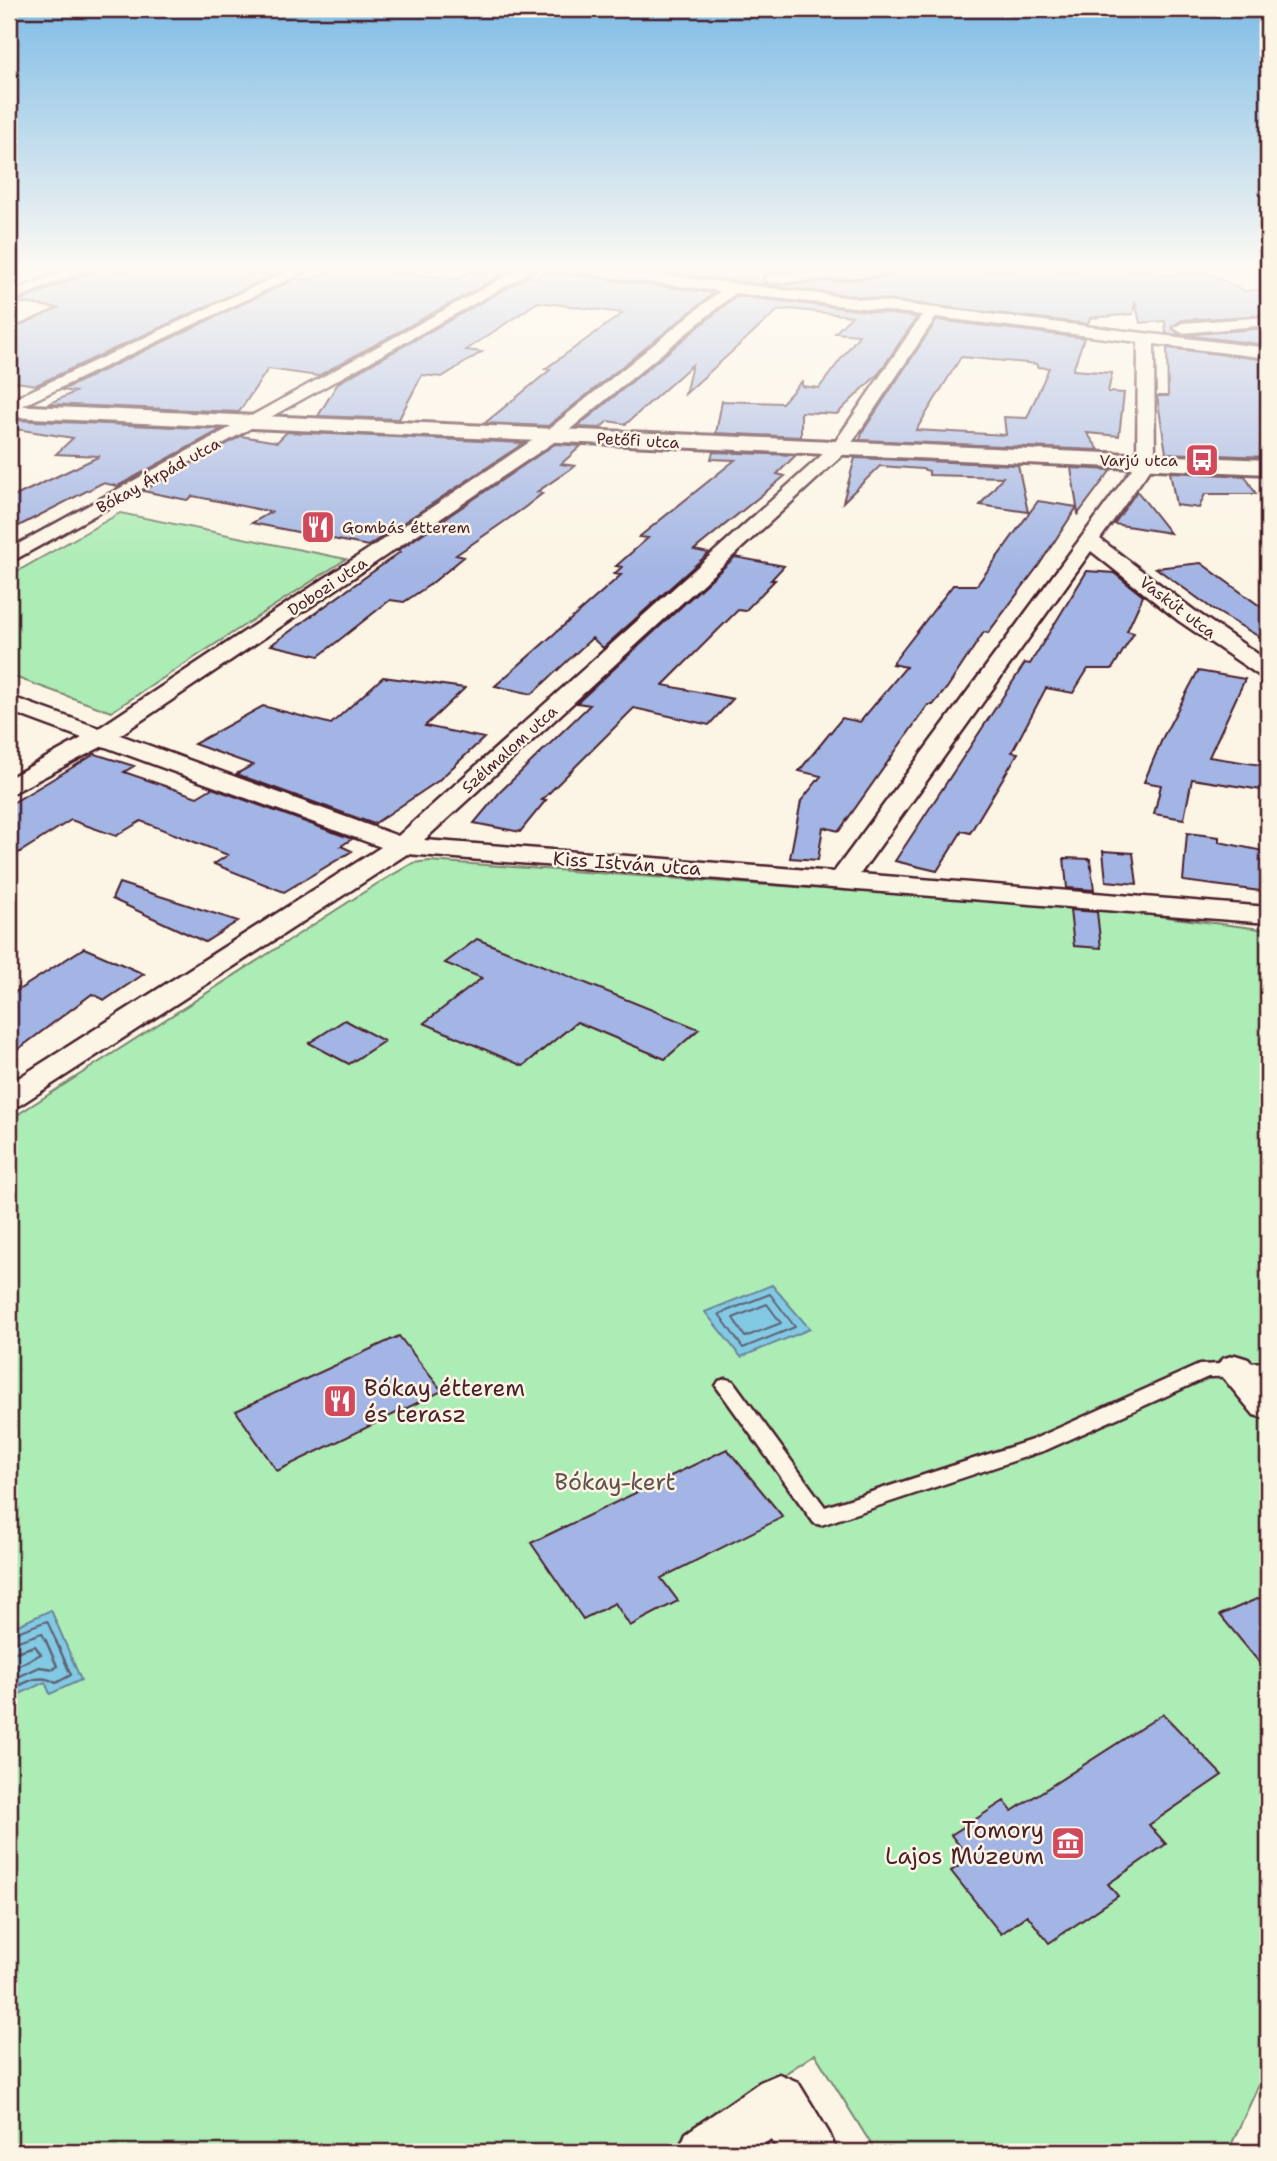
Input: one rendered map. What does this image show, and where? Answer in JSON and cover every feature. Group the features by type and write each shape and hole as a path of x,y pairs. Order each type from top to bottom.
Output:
{"main road":[{"name":"Petőfi utca","path":"9,409 1268,467"}],"street":[{"path":"9,409 89,371"},
{"name":"Bókay Árpád utca","path":"9,557 347,371"},
{"name":"Dobozi utca","path":"9,788 101,737 551,436 628,371"},
{"name":"Szélmalom utca","path":"9,1098 402,846 839,449 892,371"},
{"path":"842,880 1146,462 1146,371"},
{"name":"Vaskút utca","path":"1089,540 1187,616 1268,671"},
{"name":"Kiss István utca","path":"9,703 402,846 1268,915"},
{"path":"1252,1369 1268,1405"},
{"path":"705,2152 779,2101 810,2152"}],"lane":[{"path":"726,1386 821,1517 1039,1444 1206,1370 1252,1369"}],"green space":[{"path":"120,513 346,559 111,712 9,675 9,576"},
{"name":"Bókay-kert","path":"429,861 1104,909 1268,930 1268,2065 1228,2152 876,2152 815,2054 667,2152 9,2152 9,1120 375,885 413,863"}],"water":[{"path":"772,1285 810,1329 741,1357 705,1312"},
{"path":"51,1610 81,1680 50,1694 45,1682 9,1699 9,1629"}],"building":[{"path":"9,371 67,371 36,385 9,381"},
{"path":"102,371 267,371 239,412 48,404 75,392 62,390"},
{"path":"281,371 327,371 318,376"},
{"path":"360,371 452,371 442,377 422,375 399,419 318,416 338,383"},
{"path":"549,371 617,371 548,426 485,423"},
{"path":"645,371 685,371 626,424 608,421 600,428 577,427"},
{"path":"691,371 711,371 685,394"},
{"path":"832,371 880,371 837,414 801,412 801,437 716,433 722,401 782,403 802,381 802,386 819,388"},
{"path":"903,371 952,371 916,430 1006,435 1004,417 1027,418 1048,371 1112,373 1108,392 1124,393 1119,436 1087,433 1099,450 860,440 863,431"},
{"path":"1167,371 1268,371 1268,457 1166,453 1157,396 1168,396"},
{"path":"13,420 222,429 118,486 102,483 9,531 9,499 100,456 56,454 73,438 9,428 9,422"},
{"path":"287,432 524,443 368,546 252,523 271,512 193,496 187,500 143,491 241,436 277,442"},
{"path":"555,444 581,446 561,464 575,466 537,492 543,493 524,508 456,555 464,557 431,584 404,602 390,600 319,656 271,645 400,552 397,551"},
{"path":"713,452 796,455 777,474 785,476 694,550 709,553 603,648 592,638 532,694 495,686 621,575 614,574 622,567 616,566 648,538 639,537 735,460 711,459"},
{"path":"855,458 1018,465 1028,512 980,505 1003,477 929,475 929,471 922,469 880,466 843,502"},
{"path":"1071,468 1111,470 1078,514 1077,507"},
{"path":"1170,472 1245,476 1256,494 1205,494 1199,508 1176,505"},
{"path":"1137,491 1170,533 1114,524"},
{"path":"1038,501 1077,507 1039,565 988,633 984,632 947,688 933,705 928,705 839,831 823,827 818,860 790,858 801,801 821,776 799,771 842,718 860,722 906,667 892,664 953,585 977,585"},
{"path":"735,557 784,566 771,580 775,580 745,611 738,610 663,685 733,699 709,725 634,708 542,800 546,800 520,832 474,823 500,792 590,705 577,703"},
{"path":"1201,563 1268,612 1268,642 1214,610 1156,568"},
{"path":"1087,571 1114,573 1143,596 1127,631 1134,633 1112,669 1088,669 1073,693 1046,688 1012,752 1018,753 970,833 962,831 937,871 895,861 1025,663 1030,664"},
{"path":"1198,671 1245,679 1209,757 1268,766 1268,791 1192,779 1184,819 1154,814 1161,785 1144,782 1163,737"},
{"path":"383,677 465,688 425,726 484,738 438,781 374,824 236,774 253,765 194,744 263,706 331,724"},
{"path":"95,754 134,766 124,772 197,797 212,788 352,839 341,846 352,851 284,892 214,864 228,855 141,821 116,836 71,820 9,859 9,805"},
{"path":"1187,833 1219,837 1219,842 1268,852 1268,892 1183,881"},
{"path":"1103,851 1133,853 1137,884 1106,881"},
{"path":"1064,858 1090,859 1094,890 1067,888"},
{"path":"119,883 238,921 205,942 112,899"},
{"path":"1070,910 1097,912 1101,948 1074,946"},
{"path":"477,939 699,1029 665,1059 577,1022 523,1066 424,1023 482,978 445,963"},
{"path":"84,948 144,974 105,1000 92,994 9,1056 9,996"},
{"path":"345,1020 384,1041 349,1064 309,1043"},
{"name":"Bókay étterem és terasz","path":"399,1336 442,1391 277,1471 236,1411"},
{"path":"727,1449 783,1517 661,1578 678,1601 630,1626 615,1603 583,1619 531,1543"},
{"path":"1268,1594 1268,1673 1220,1615"},
{"path":"1163,1714 1222,1775 1149,1825 1166,1844 1108,1884 1118,1896 1049,1943 1027,1915 1001,1934 951,1871 970,1859 951,1835 1004,1801 1012,1811"}],"place":[{"name":"Varjú utca","path":"1202,460"},
{"name":"Gombás étterem","path":"318,527"},
{"name":"Bókay étterem és terasz","path":"340,1401"},
{"name":"Tomory Lajos Múzeum","path":"1068,1843"}]}
